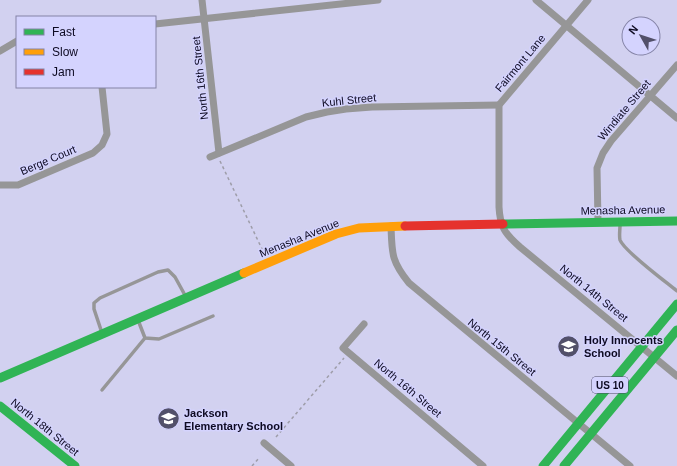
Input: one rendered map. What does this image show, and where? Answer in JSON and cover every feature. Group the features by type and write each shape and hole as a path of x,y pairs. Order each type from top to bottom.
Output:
{"street":[{"name":"North 16th Street","path":"202,0 219,153"},
{"path":"156,24 378,0"},
{"path":"536,0 677,118"},
{"name":"Fairmont Lane","path":"501,224 499,207 499,105 588,0"},
{"path":"0,51 16,42"},
{"name":"Windiate Street","path":"598,222 597,175 600,159 611,142 677,65"},
{"name":"Berge Court","path":"0,185 18,185 93,153 102,146 107,134 102,88"},
{"name":"Kuhl Street","path":"210,157 306,117 327,112 372,107 499,105"},
{"name":"Menasha Avenue","path":"0,378 336,234 359,228 391,226 677,221"},
{"name":"North 14th Street","path":"501,224 505,233 514,242 677,376"},
{"name":"North 15th Street","path":"391,226 394,260 399,271 409,283 630,466"},
{"name":"US 10","path":"543,466 677,304"},
{"name":"North 16th Street","path":"364,324 344,348 483,466"},
{"name":"US 10","path":"564,466 677,330"},
{"name":"North 18th Street","path":"0,406 75,466"},
{"path":"264,443 291,466"}],"lane":[{"path":"620,222 620,239 623,245 677,291"},
{"path":"102,334 94,309 94,303 100,298 158,272 168,270 175,277 186,298"},
{"path":"145,338 159,339 213,316"},
{"path":"138,319 145,338"},
{"path":"102,390 145,338"}],"path":[{"path":"220,161 262,249"},
{"path":"259,250 261,255"},
{"path":"276,437 344,358"},
{"path":"252,466 259,458"}],"traffic: fast":[{"path":"503,224 677,221"},
{"path":"0,378 244,273"},
{"path":"543,466 677,304"},
{"path":"564,466 677,330"},
{"path":"0,406 75,466"}],"traffic: slow":[{"path":"244,273 336,234 359,228 405,226"}],"traffic: jam":[{"path":"405,226 503,224"}],"place":[{"name":"Holy Innocents School","path":"569,346"},
{"name":"Jackson Elementary School","path":"168,419"}]}
